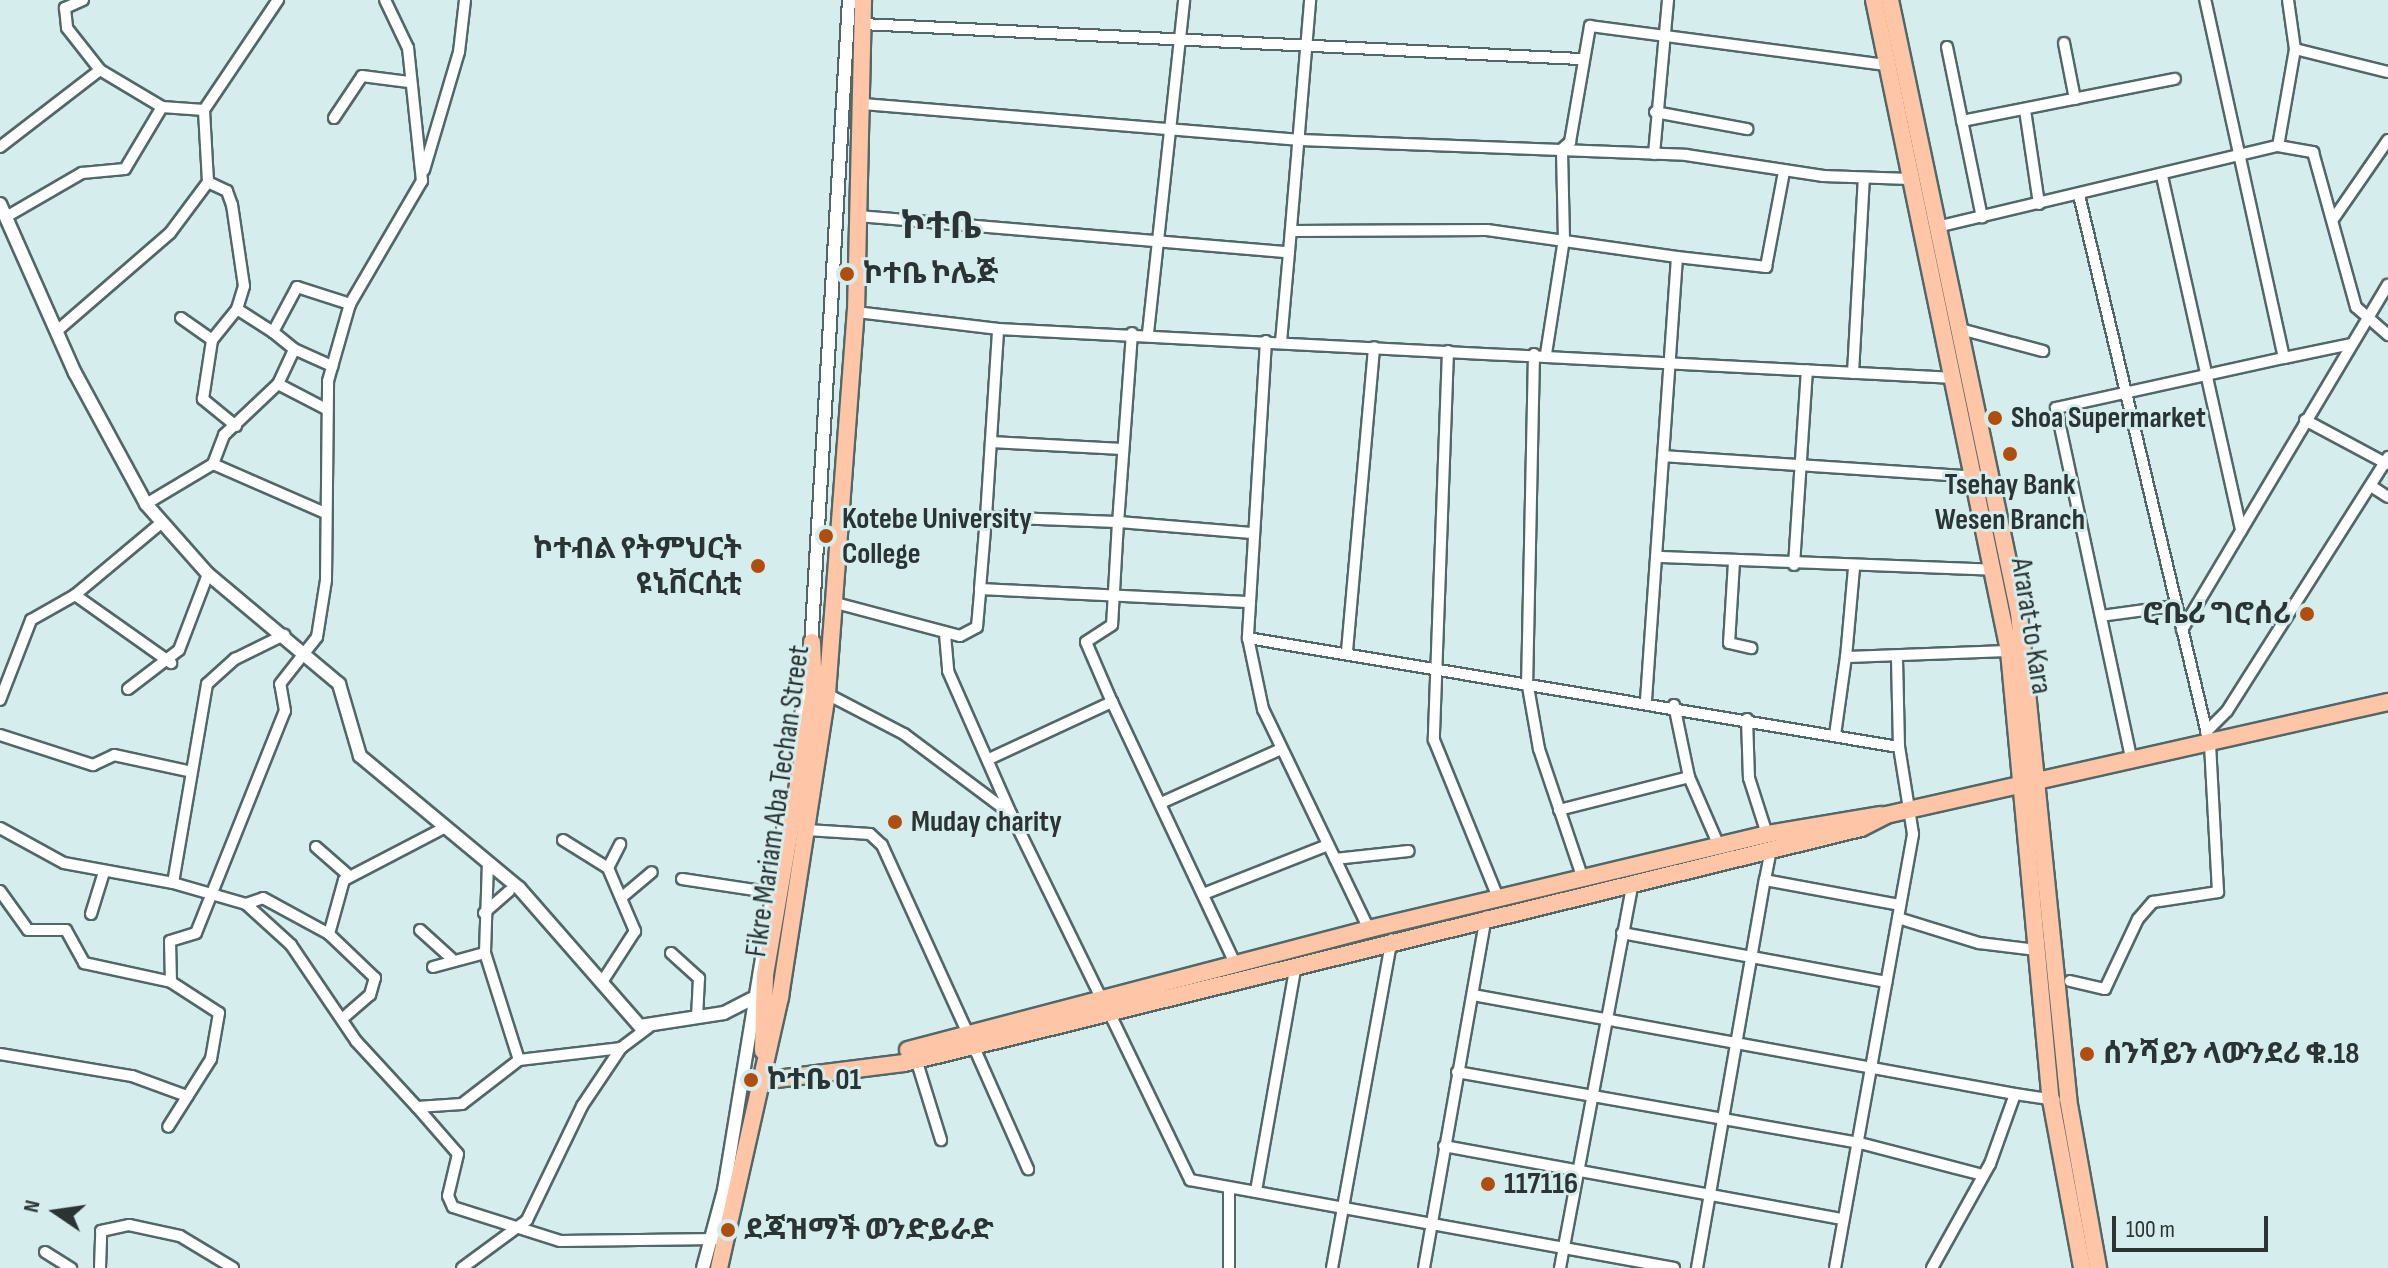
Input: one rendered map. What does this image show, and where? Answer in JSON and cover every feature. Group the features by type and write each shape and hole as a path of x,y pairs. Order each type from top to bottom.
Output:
{"main road":[{"name":"Fikre Mariam Aba Techan Street","path":"719,1268 720,1239 762,1074 807,830 827,694 830,602 856,312 863,0"},
{"name":"Ararat to Kara","path":"1874,0 1910,179 1978,477 2032,787 2037,950 2079,1210 2082,1268"},
{"name":"Ararat to Kara","path":"1890,0 1964,330 2019,613 2060,1099"},
{"path":"812,642 807,747 765,975 762,1074 916,1059 971,1039"},
{"path":"875,1065 1104,1004 1296,963 1633,882 1769,841 2032,787 2132,764 2208,739 2388,702"},
{"path":"1104,1004 1235,963 1369,929 1719,846 1769,841"},
{"name":"Ararat to Kara","path":"2079,1210 2098,1268"}],"street":[{"path":"83,0 64,4 67,28 100,70 162,107 204,110"},
{"path":"58,330 170,233 208,182 204,110 278,0"},
{"path":"385,0 408,48 409,82 424,170"},
{"path":"171,982 170,941 196,933 207,896 285,711 280,684 317,637 326,580 323,512 326,409 332,366 350,304 416,197 459,52 465,0"},
{"path":"703,1268 720,1239 768,892 812,642 849,0"},
{"path":"1148,333 1167,131 1184,0"},
{"path":"1281,342 1309,44 1310,0"},
{"path":"1654,154 1661,35 1668,0"},
{"path":"2205,0 2284,358"},
{"path":"2278,146 2295,49 2288,0"},
{"path":"862,24 1581,59"},
{"path":"1562,149 1570,142 1581,59 1590,26 1888,65"},
{"path":"2064,43 2075,99"},
{"path":"1947,47 1982,217"},
{"path":"2295,49 2388,72"},
{"path":"0,147 100,70"},
{"path":"334,118 362,76 409,82"},
{"path":"1962,121 2175,79"},
{"path":"862,104 1299,140 1654,154 1784,172 1864,179 1910,179"},
{"path":"6,217 82,173 125,169 162,107"},
{"path":"2025,110 2039,204"},
{"path":"1655,112 1747,129"},
{"path":"2334,218 2388,140"},
{"path":"1941,226 2240,158 2278,146 2313,152 2364,322 2388,335"},
{"path":"1562,149 1564,239 1540,354 1527,681 1559,810 1583,879"},
{"path":"1293,231 1487,230 1766,267 1784,172"},
{"path":"2162,176 2241,530"},
{"path":"1853,373 1864,179"},
{"path":"208,182 227,191 232,205 244,286 237,309 212,340 203,399 236,426"},
{"path":"2070,981 2105,989 2127,938 2153,902 2218,892 2208,739 2079,195"},
{"path":"0,204 58,330 146,504 208,574 305,652 339,684 360,756 488,862 554,923 631,1019 649,1027"},
{"path":"857,216 1156,246 1289,252"},
{"path":"1646,701 1660,557 1668,362 1677,257"},
{"path":"2182,630 2388,285"},
{"path":"273,332 297,287 350,304"},
{"path":"237,309 294,349 332,366"},
{"path":"856,312 998,329 1148,333 1957,378"},
{"path":"181,318 212,340"},
{"path":"830,602 945,634 970,634 977,627 998,329"},
{"path":"1964,330 2043,351"},
{"path":"1132,333 1110,629 1086,642 1112,702 1206,893 1235,963"},
{"path":"1266,341 1247,602 1252,679 1281,749 1369,929"},
{"path":"2132,764 2056,411 2126,391 2351,344"},
{"path":"1347,651 1374,347"},
{"path":"146,504 213,464 224,435 278,384 294,349"},
{"path":"1448,351 1434,740 1498,898"},
{"path":"1794,565 1807,370"},
{"path":"278,384 326,409"},
{"path":"2208,739 2387,462 2305,420"},
{"path":"991,442 1122,449"},
{"path":"1663,456 1978,477"},
{"path":"213,464 323,512"},
{"path":"2371,486 2388,497"},
{"path":"986,517 1118,522 1253,533"},
{"path":"0,700 24,629 75,595 161,523"},
{"path":"1660,557 1854,568 1995,570"},
{"path":"1734,562 1729,643 1751,648"},
{"path":"1835,735 1854,568"},
{"path":"128,689 171,663 208,574"},
{"path":"980,589 1113,592 1247,602"},
{"path":"75,595 171,663"},
{"path":"2101,616 2175,606"},
{"path":"945,634 944,661 1011,814 1182,1170 1190,1180 1431,1228 1674,1268"},
{"path":"173,883 188,771 211,678 284,635"},
{"path":"1248,638 1347,651 1435,668 1674,705 1899,747"},
{"path":"1846,657 1897,658 2009,651"},
{"path":"1835,1268 1913,834 1899,747 1897,658"},
{"path":"827,694 904,734 1011,814"},
{"path":"989,759 1112,702"},
{"path":"1674,705 1689,777 1719,846"},
{"path":"1697,1268 1765,880 1769,841 1749,778 1747,719"},
{"path":"0,735 93,765 114,755 188,771"},
{"path":"1161,803 1281,749"},
{"path":"1559,810 1689,777"},
{"path":"329,934 348,875 446,827"},
{"path":"0,828 45,856 104,872 173,883 207,896 246,904 263,898 329,934 375,978 370,995 342,1019"},
{"path":"807,830 870,834 882,845 1028,1169"},
{"path":"563,840 608,868 635,931 602,982"},
{"path":"608,868 620,844"},
{"path":"1206,893 1328,845"},
{"path":"316,847 348,875"},
{"path":"1335,859 1409,851"},
{"path":"488,862 485,953 519,1060"},
{"path":"91,914 104,872"},
{"path":"621,898 652,872"},
{"path":"682,879 768,892"},
{"path":"1765,880 1900,905"},
{"path":"1560,1268 1633,882"},
{"path":"0,891 28,930 66,930 84,963 171,982 211,1007 221,1022 211,1059 168,1127"},
{"path":"484,913 509,891"},
{"path":"246,904 304,961 342,1019 417,1107 429,1129 458,1154 449,1203 518,1228 579,1242 720,1239"},
{"path":"1424,1268 1486,916"},
{"path":"1898,918 1979,943 2037,950"},
{"path":"420,930 451,958"},
{"path":"1622,933 1886,982"},
{"path":"1332,1268 1392,939"},
{"path":"433,967 451,958 485,953"},
{"path":"671,953 699,978 697,1018"},
{"path":"1256,1191 1296,963"},
{"path":"1473,995 1870,1065 2015,1094 2060,1099"},
{"path":"462,1268 518,1228 621,1048 649,1027 724,1013 752,999"},
{"path":"724,1013 749,1024"},
{"path":"417,1107 462,1104 519,1060 621,1048"},
{"path":"0,1054 132,1076 187,1096"},
{"path":"916,1059 941,1140"},
{"path":"1457,1072 1856,1142 1983,1175"},
{"path":"1932,1268 1983,1175 2015,1094"},
{"path":"1444,1146 1842,1219"},
{"path":"1229,1188 1229,1268"},
{"path":"100,1268 101,1231 129,1225 180,1236 233,1268"},
{"path":"45,1252 71,1268"}],"place":[{"name":"ኮተቤ ኮሌጅ","path":"847,274"},
{"name":"Shoa Supermarket","path":"1995,418"},
{"name":"Tsehay Bank Wesen Branch","path":"2010,454"},
{"name":"Kotebe University College","path":"826,536"},
{"name":"ኮተብል የትምህርት ዩኒቨርሲቲ","path":"758,566"},
{"name":"ሮቤሪ ግሮሰሪ","path":"2307,614"},
{"name":"Muday charity","path":"895,822"},
{"name":"ሰንሻይን ላውንደሪ ቁ.18","path":"2087,1054"},
{"name":"ኮተቤ 01","path":"751,1080"},
{"name":"117116","path":"1488,1184"},
{"name":"ደጃዝማች ወንድይራድ","path":"728,1230"}],"district":[{"name":"ኮተቤ","path":"941,227"}]}
